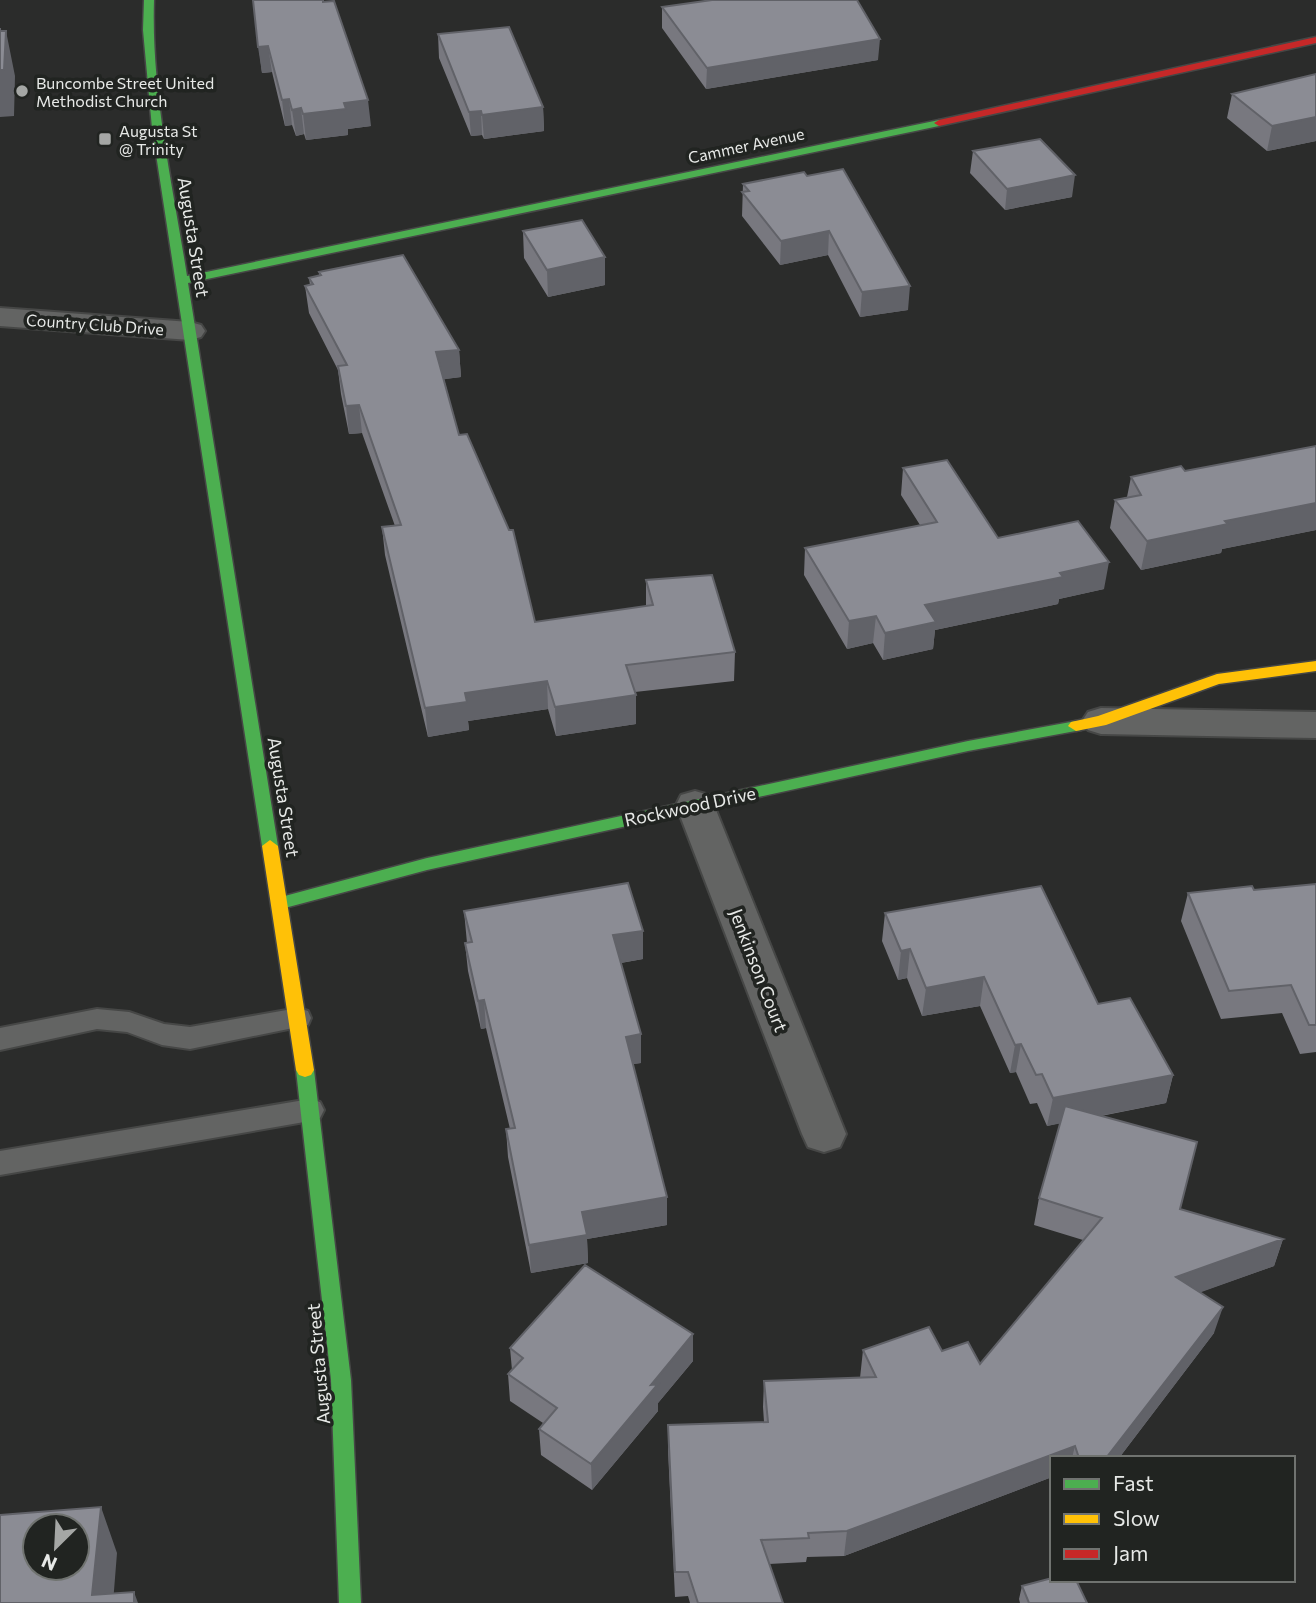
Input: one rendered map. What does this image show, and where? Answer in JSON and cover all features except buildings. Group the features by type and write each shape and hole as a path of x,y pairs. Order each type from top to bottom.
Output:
{"street":[{"name":"Augusta Street","path":"149,0 148,30 158,128 281,903 310,1110 341,1380 350,1603"},
{"name":"Cammer Avenue","path":"183,281 321,250 1116,86 1316,40"},
{"name":"Country Club Drive","path":"0,317 190,331"},
{"name":"Rockwood Drive","path":"281,903 427,864 968,746 1101,721 1217,679 1316,666"},
{"name":"Rockwood Drive","path":"1101,721 1316,725"},
{"name":"Jenkinson Court","path":"695,805 824,1134"}],"lane":[{"path":"0,1039 97,1019 129,1022 162,1034 190,1038 298,1018"},
{"path":"0,1163 310,1110"}],"traffic: fast":[{"path":"149,0 148,30 158,128 270,846"},
{"path":"182,281 939,123"},
{"path":"281,903 427,864 968,746 1076,726"},
{"path":"305,1070 341,1380 350,1603"}],"traffic: slow":[{"path":"1076,726 1101,721 1217,679 1316,666"},
{"path":"270,846 305,1070"}],"traffic: jam":[{"path":"939,123 1316,40"}],"place":[{"name":"Buncombe Street United Methodist Church","path":"22,91"},
{"name":"Augusta St @ Trinity","path":"105,139"}]}
